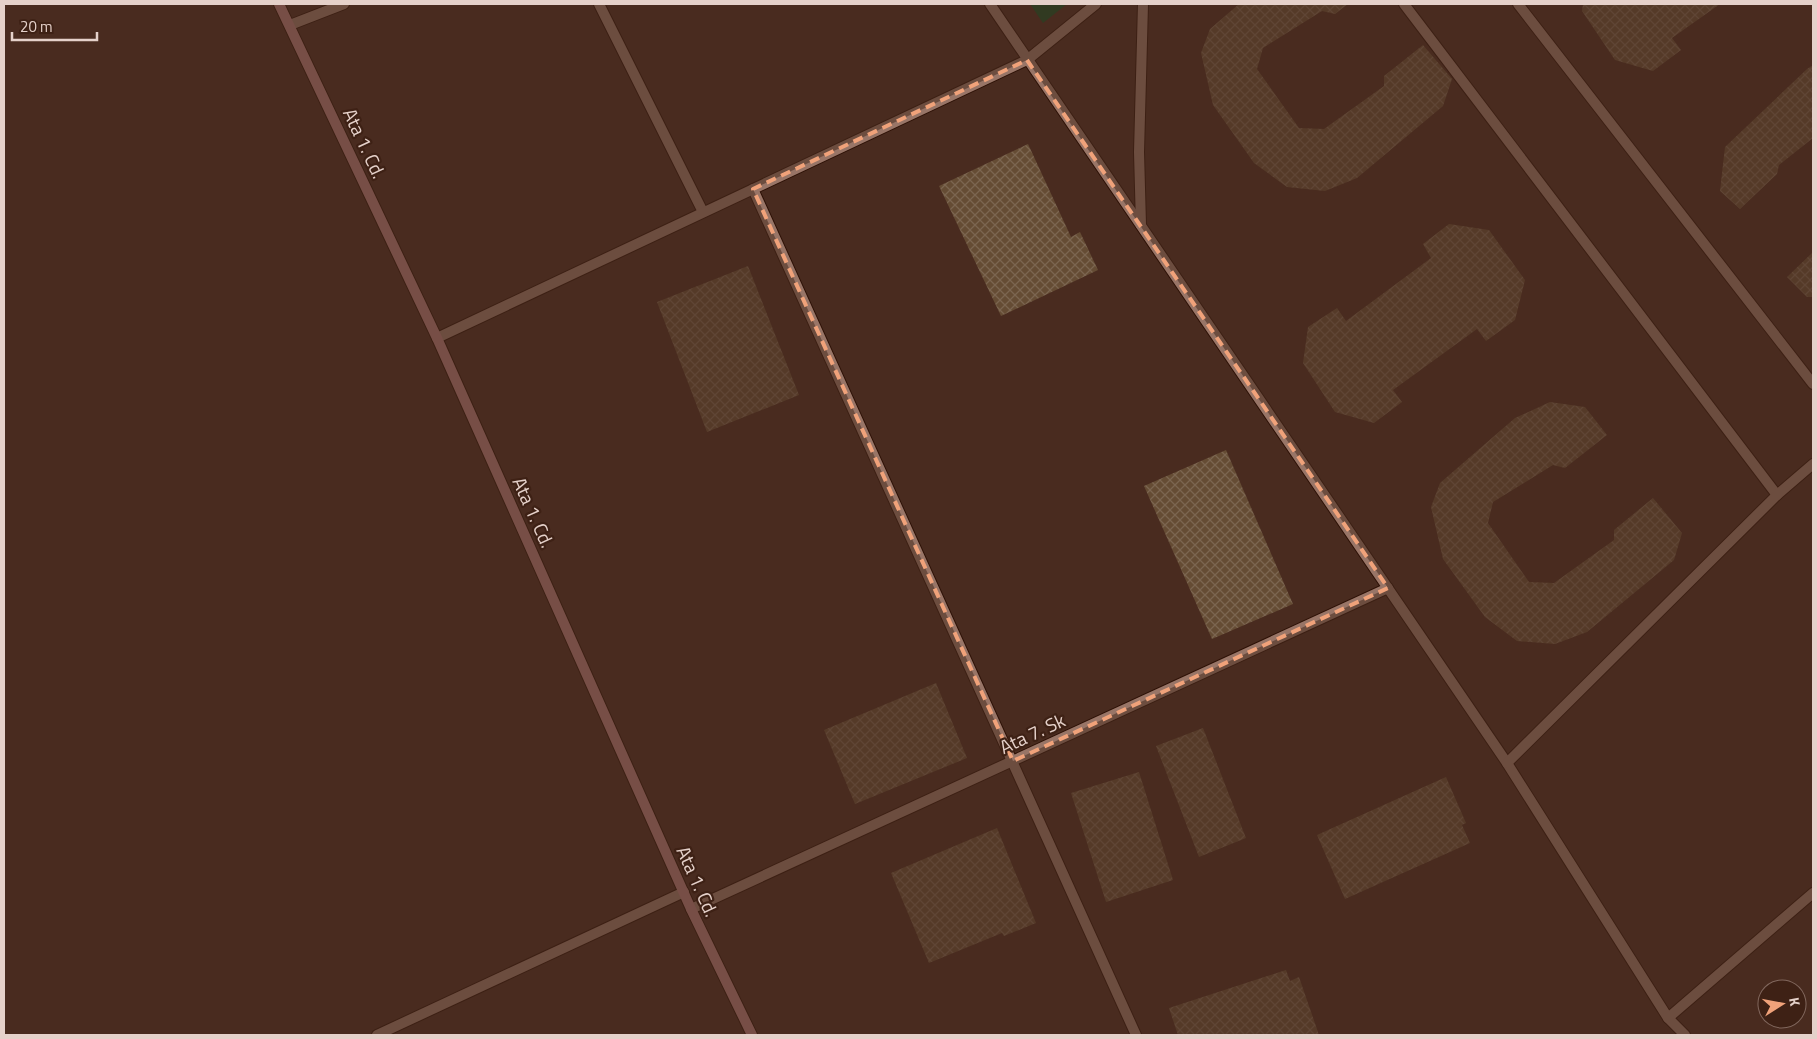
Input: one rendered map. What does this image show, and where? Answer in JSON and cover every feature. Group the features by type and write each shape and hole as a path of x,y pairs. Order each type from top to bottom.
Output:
{"street":[{"name":"Ata 1. Cd.","path":"279,4 437,338 691,909 752,1035"},
{"path":"290,25 344,4"},
{"path":"599,4 703,212"},
{"path":"990,4 1507,763 1668,1018 1685,1035"},
{"path":"437,338 1027,60 1096,4"},
{"path":"1141,225 1139,152 1143,4"},
{"path":"1404,4 1777,495"},
{"path":"1518,4 1813,384"},
{"path":"753,189 1136,1035"},
{"path":"1507,763 1777,495 1813,464"},
{"name":"Ata 7. Sk","path":"691,909 1388,588"},
{"path":"377,1035 684,892"},
{"path":"1668,1018 1813,894"}],"highlighted area":[{"path":"1027,60 1388,588 1013,761 753,189"}],"green space":[{"path":"1030,4 1067,4 1043,23"}],"building":[{"path":"1239,4 1348,4 1335,14 1322,11 1263,48 1257,69 1299,128 1324,129 1384,86 1384,76 1423,45 1452,79 1443,106 1357,178 1325,191 1287,187 1254,163 1213,105 1201,53 1210,29"},
{"path":"1583,4 1720,4 1672,38 1681,50 1653,71 1615,60 1582,11"},
{"path":"1813,65 1813,138 1779,165 1777,174 1740,209 1720,191 1725,147"},
{"path":"1028,144 1071,237 1080,232 1098,270 1001,316 939,186"},
{"path":"1449,224 1489,230 1525,280 1515,320 1486,341 1477,329 1393,390 1402,402 1374,423 1335,412 1303,363 1308,327 1337,308 1346,321 1431,258 1423,244"},
{"path":"1813,252 1813,297 1807,297 1787,277"},
{"path":"748,266 799,395 707,432 657,302"},
{"path":"1550,402 1585,407 1607,435 1565,468 1553,465 1493,502 1488,523 1529,582 1554,583 1614,540 1614,530 1653,498 1682,533 1674,560 1587,632 1555,644 1517,641 1485,617 1443,559 1431,507 1440,483 1515,418"},
{"path":"1226,450 1293,604 1212,639 1144,486"},
{"path":"936,683 967,758 855,804 824,730"},
{"path":"1203,728 1246,838 1199,857 1156,746"},
{"path":"1139,772 1173,880 1106,902 1071,793"},
{"path":"1446,777 1466,823 1462,825 1470,843 1345,899 1317,835"},
{"path":"997,828 1036,923 1004,936 1002,933 929,963 891,873"},
{"path":"1286,970 1290,981 1299,977 1319,1035 1178,1035 1169,1008"}]}
